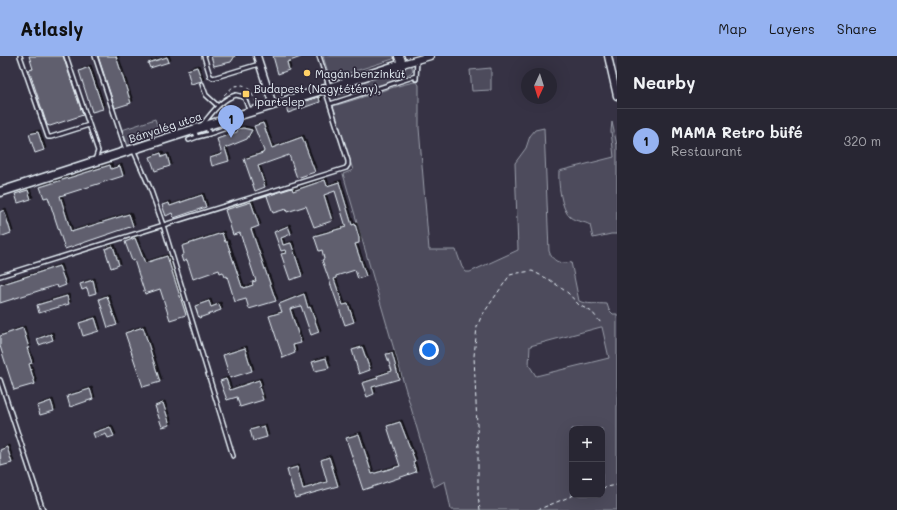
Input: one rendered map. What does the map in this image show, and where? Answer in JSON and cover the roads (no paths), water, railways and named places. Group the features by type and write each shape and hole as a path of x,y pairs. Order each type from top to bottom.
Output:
{"street":[{"path":"257,56 273,105"},
{"path":"399,56 402,64"},
{"name":"Bányalég utca","path":"1,190 199,130 250,112 430,56"},
{"path":"608,56 617,92"}],"lane":[{"path":"20,56 48,136 51,137 89,125"},
{"path":"66,56 98,151 105,156 110,157"},
{"path":"95,56 130,150 150,188 163,225 233,456"},
{"path":"204,56 210,76 214,78 259,64"},
{"path":"0,276 346,168 348,161 330,104 319,56"},
{"path":"330,104 416,78 417,60"},
{"path":"202,84 206,95 217,105"},
{"path":"189,140 199,130 217,105 226,99 238,95 244,97 250,112"},
{"path":"199,130 209,134 229,127"},
{"path":"199,130 209,134"},
{"path":"92,162 95,160 98,151"},
{"path":"0,380 43,510"}],"place":[{"name":"Magán benzinkút","path":"307,73"},
{"name":"Budapest (Nagytétény), ipartelep","path":"246,94"},
{"name":"MAMA Retro büfé","path":"231,138"}]}
